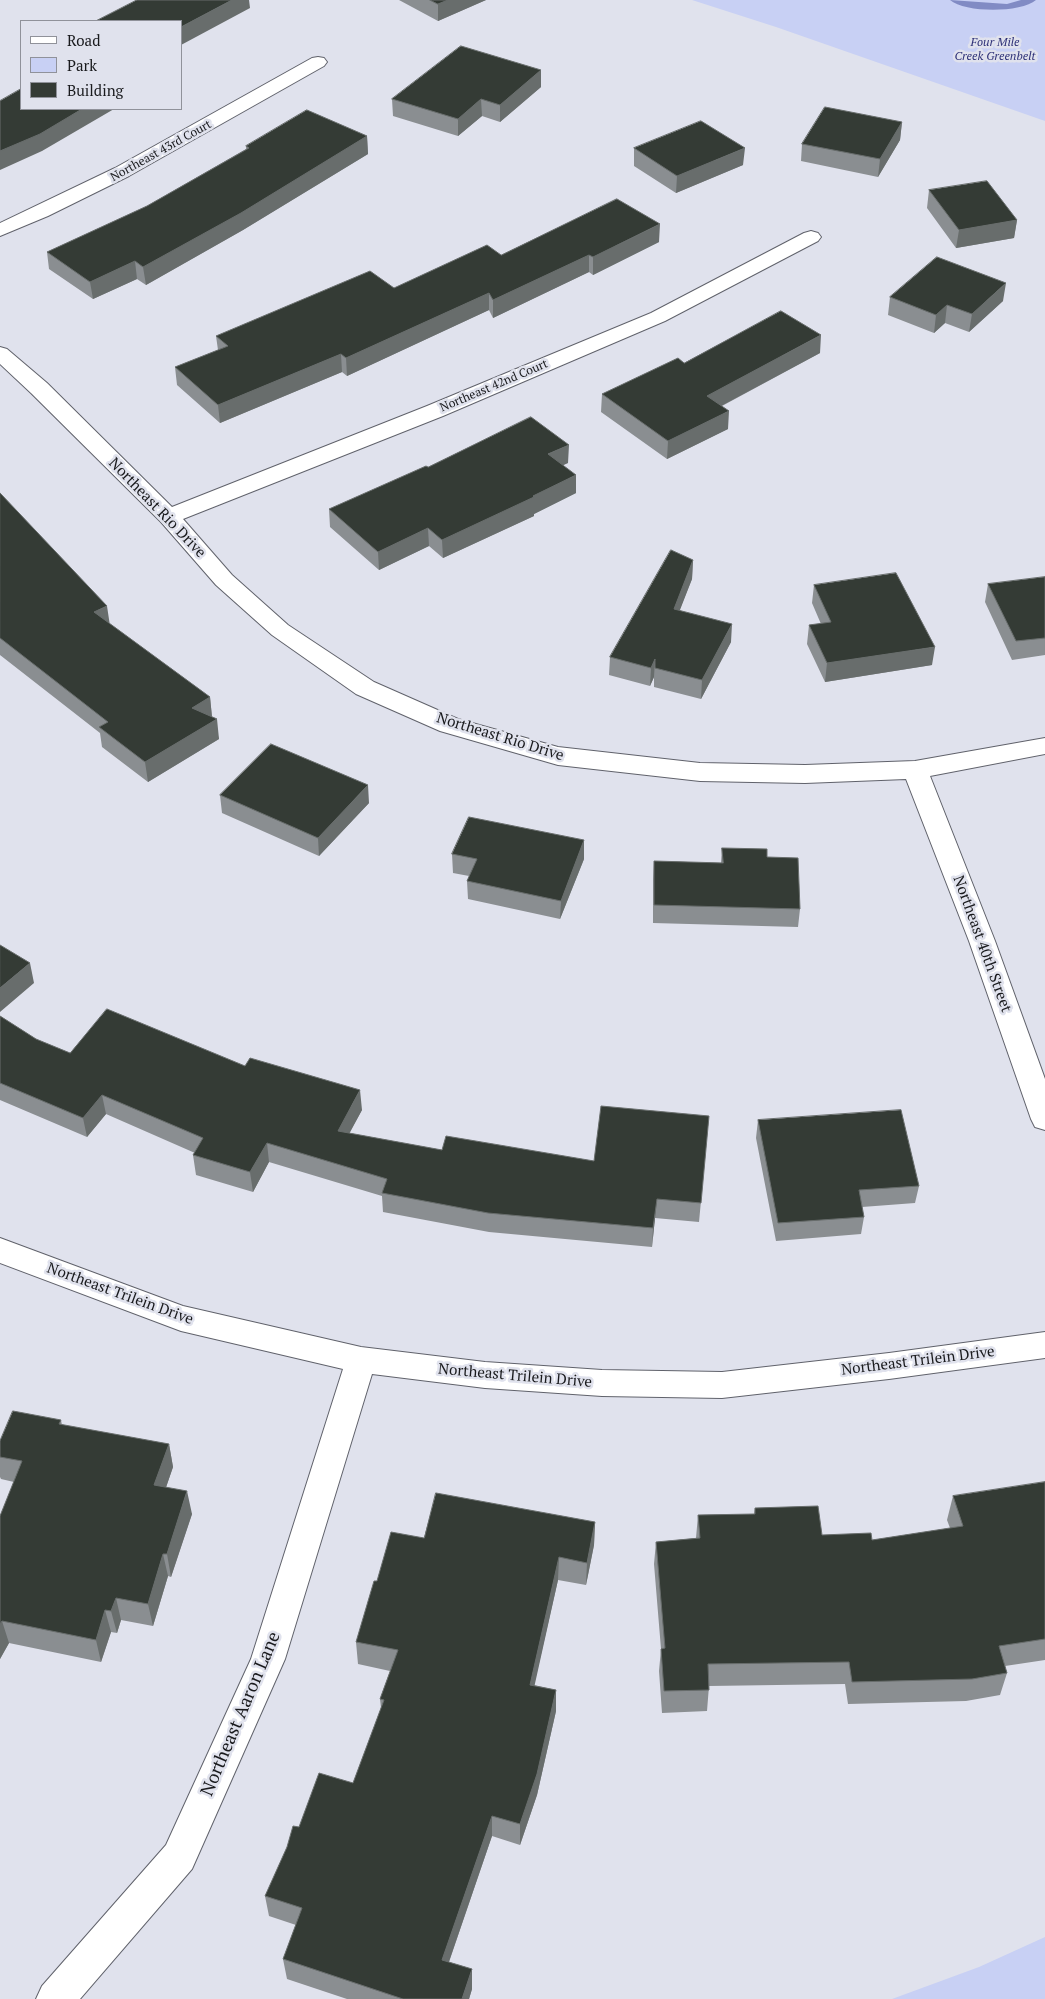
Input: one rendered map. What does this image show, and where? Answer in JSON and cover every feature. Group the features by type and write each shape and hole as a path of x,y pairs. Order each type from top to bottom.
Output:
{"street":[{"name":"Northeast 43rd Court","path":"0,230 90,190 142,163 318,62"},
{"name":"Northeast 42nd Court","path":"169,517 435,411 658,317 811,237"},
{"name":"Northeast Rio Drive","path":"0,353 39,388 169,517 224,580 280,630 365,688 449,725 558,756 700,772 805,774 915,770 1045,746"},
{"name":"Northeast 40th Street","path":"915,770 982,941 1045,1119"},
{"name":"Northeast Trilein Drive","path":"0,1250 181,1318 361,1360 485,1375 602,1383 722,1385 889,1366 1045,1345"},
{"name":"Northeast Aaron Lane","path":"55,1999 179,1857 268,1659 361,1360"}],"green space":[{"name":"Four Mile Creek Greenbelt","path":"692,0 1045,0 1045,121 776,27"},
{"path":"1045,1937 1045,1999 892,1999 979,1967"}],"building":[{"path":"137,0 232,0 182,26 182,20 98,20"},
{"path":"430,0 448,0 438,4"},
{"path":"461,46 541,70 500,105 481,99 458,119 392,99"},
{"path":"20,90 20,110 80,110 40,134 0,151 0,101"},
{"path":"825,107 902,122 880,159 802,144"},
{"path":"307,110 367,136 241,213 143,267 135,261 90,282 47,252 147,206 249,148 246,146"},
{"path":"701,121 745,148 677,176 634,148"},
{"path":"987,181 1017,220 959,230 929,190"},
{"path":"617,199 660,224 593,257 589,255 493,300 489,293 346,358 341,354 218,405 175,367 228,346 216,336 370,271 394,288 487,245 501,255"},
{"path":"937,257 1006,283 972,314 947,305 936,315 890,297"},
{"path":"781,311 821,335 707,396 729,411 668,441 602,394 678,358 684,363"},
{"path":"531,417 569,445 548,454 576,475 442,540 428,528 378,552 329,509 426,466 428,467"},
{"path":"0,493 107,606 94,612 210,697 192,708 217,719 145,762 99,727 108,722 0,638"},
{"path":"671,550 693,560 674,609 732,624 702,680 655,668 655,659 651,668 610,657"},
{"path":"896,573 935,647 827,663 809,625 831,622 814,585"},
{"path":"1045,577 1045,638 1016,641 988,584"},
{"path":"271,744 368,785 318,838 220,795"},
{"path":"469,817 584,840 561,901 467,881 477,859 452,854"},
{"path":"722,848 767,849 767,857 798,858 800,909 654,905 654,861 723,863"},
{"path":"0,945 30,963 0,988"},
{"path":"107,1009 245,1066 250,1058 360,1090 338,1131 442,1150 446,1136 594,1161 601,1106 709,1116 701,1203 657,1199 653,1228 488,1213 382,1193 387,1179 267,1143 250,1172 193,1155 203,1138 102,1095 83,1118 0,1083 0,1016 36,1039 70,1053"},
{"path":"901,1110 919,1186 859,1190 864,1217 778,1223 758,1120"},
{"path":"13,1411 61,1420 59,1424 169,1444 154,1485 187,1491 167,1554 163,1554 148,1604 116,1598 111,1611 105,1610 96,1640 2,1621 0,1624 0,1516 22,1461 0,1457 0,1441"},
{"path":"1045,1482 1045,1639 999,1646 1007,1673 972,1679 852,1682 849,1662 708,1664 709,1690 664,1691 661,1649 665,1648 656,1542 700,1538 698,1515 755,1514 755,1508 818,1506 822,1535 871,1533 872,1540 963,1526 953,1496"},
{"path":"436,1493 595,1522 587,1563 559,1557 530,1685 556,1690 537,1774 520,1824 492,1816 442,1960 472,1969 462,1999 403,1999 283,1959 302,1908 265,1896 287,1847 293,1826 299,1827 319,1773 353,1783 384,1700 380,1699 398,1650 356,1642 374,1581 377,1581 391,1532 424,1538"}],"waterway":[{"path":"955,0 974,5 1007,7 1031,0"}]}
